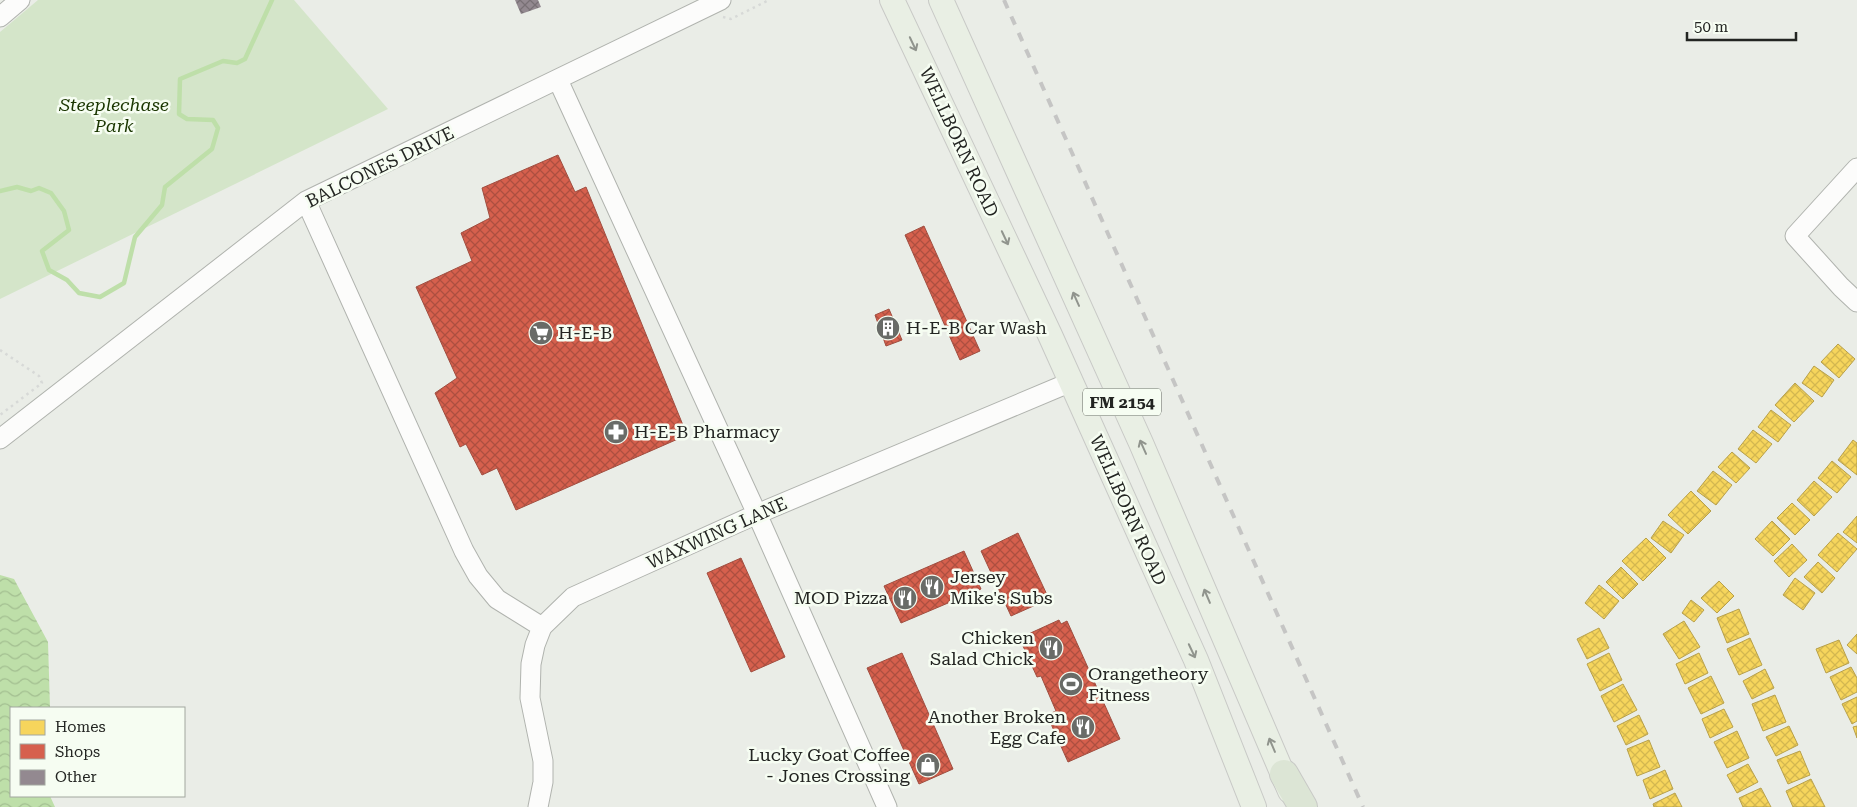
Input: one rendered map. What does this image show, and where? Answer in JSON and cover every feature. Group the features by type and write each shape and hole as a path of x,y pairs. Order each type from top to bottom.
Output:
{"highway":[{"path":"1284,774 1302,807"}],"main road":[{"name":"WELLBORN ROAD","path":"892,0 1071,382 1196,660 1254,807"},
{"name":"FM 2154","path":"941,0 1141,443 1284,774 1296,807"}],"street":[{"path":"0,17 20,0"},
{"name":"BALCONES DRIVE","path":"0,439 306,201 720,0"},
{"path":"558,80 757,514 887,807"},
{"path":"1856,170 1795,236 1857,302"},
{"path":"306,201 464,551 478,576 497,599 542,627"},
{"name":"WAXWING LANE","path":"538,807 543,782 543,761 530,698 531,664 535,645 542,627 573,597 757,514 1071,382"}],"path":[{"path":"700,10 731,19 769,0"},
{"path":"0,350 38,376 42,383 0,415"}],"green space":[{"name":"Steeplechase Park","path":"38,0 294,0 388,109 0,299 0,32"}],"water":[{"path":"0,575 14,579 48,642 50,707 10,707 10,797 50,797 55,807 0,807"}],"building: Homes":[{"path":"1838,344 1855,359 1839,378 1821,362"},
{"path":"1814,366 1834,380 1822,397 1802,383"},
{"path":"1795,383 1814,401 1794,422 1775,405"},
{"path":"1771,410 1791,425 1778,442 1758,427"},
{"path":"1753,430 1772,444 1756,463 1738,449"},
{"path":"1853,440 1857,443 1857,475 1838,460"},
{"path":"1732,452 1750,468 1736,483 1718,467"},
{"path":"1832,461 1851,477 1837,493 1818,478"},
{"path":"1713,471 1732,485 1716,505 1697,491"},
{"path":"1814,481 1832,497 1814,516 1797,500"},
{"path":"1691,491 1711,511 1688,534 1668,515"},
{"path":"1792,503 1810,520 1795,535 1777,518"},
{"path":"1857,516 1857,543 1843,532"},
{"path":"1663,521 1684,535 1671,553 1651,538"},
{"path":"1772,521 1790,539 1773,556 1755,539"},
{"path":"1838,533 1857,549 1837,572 1818,555"},
{"path":"1646,538 1666,558 1643,581 1622,561"},
{"path":"1792,544 1807,560 1789,577 1774,561"},
{"path":"1818,562 1835,578 1822,593 1804,577"},
{"path":"1621,567 1638,584 1623,599 1606,582"},
{"path":"1795,578 1815,593 1803,610 1783,595"},
{"path":"1719,581 1734,596 1717,613 1701,598"},
{"path":"1599,585 1619,601 1604,619 1585,603"},
{"path":"1691,600 1704,610 1694,622 1682,613"},
{"path":"1739,609 1749,634 1727,643 1717,618"},
{"path":"1684,621 1700,647 1679,659 1663,634"},
{"path":"1599,628 1609,648 1587,659 1577,639"},
{"path":"1857,634 1857,654 1847,645"},
{"path":"1750,638 1762,665 1739,675 1727,649"},
{"path":"1839,640 1849,663 1826,673 1816,649"},
{"path":"1609,653 1622,680 1600,691 1587,664"},
{"path":"1699,653 1708,673 1685,684 1676,664"},
{"path":"1851,667 1857,678 1857,692 1841,700 1830,677"},
{"path":"1765,669 1774,688 1752,699 1743,681"},
{"path":"1711,676 1724,703 1701,714 1688,688"},
{"path":"1623,684 1637,710 1614,722 1601,696"},
{"path":"1775,695 1786,722 1763,731 1752,704"},
{"path":"1857,697 1857,721 1852,724 1842,704"},
{"path":"1724,709 1733,727 1710,738 1702,719"},
{"path":"1639,715 1648,734 1626,745 1617,726"},
{"path":"1789,726 1798,745 1776,756 1766,737"},
{"path":"1857,726 1857,738 1853,727"},
{"path":"1737,731 1749,758 1727,768 1714,742"},
{"path":"1649,740 1660,767 1637,776 1627,749"},
{"path":"1800,751 1810,775 1788,784 1777,760"},
{"path":"1748,764 1758,782 1737,793 1727,775"},
{"path":"1665,770 1673,789 1650,799 1643,780"},
{"path":"1811,779 1825,807 1793,807 1786,791"},
{"path":"1761,788 1771,807 1743,807 1739,798"},
{"path":"1675,793 1682,807 1654,807 1653,804"}],"building: Shops":[{"name":"H-E-B","path":"558,155 575,192 586,187 687,435 516,510 497,468 482,475 466,444 460,447 435,393 457,378 416,287 472,261 461,233 490,218 482,188"},
{"path":"924,226 980,351 960,360 905,235"},
{"name":"H-E-B Car Wash","path":"889,309 902,340 886,346 875,315"},
{"path":"1018,533 1049,599 1011,616 981,551"},
{"path":"964,551 981,589 901,623 884,586"},
{"path":"741,558 785,657 751,672 707,573"},
{"path":"1059,620 1061,624 1067,621 1120,739 1068,762 1047,715 1056,711 1041,676 1037,677 1023,646 1027,644 1024,636"},
{"path":"902,653 953,769 919,784 867,668"}],"building: Other":[{"path":"515,0 538,0 541,7 521,14"}],"waterway":[{"path":"0,191 17,187 31,191 39,188 51,193 64,211 69,230 42,251 49,270 67,280 79,293 100,297 124,283 135,237 162,205 165,187 212,149 218,128 213,120 187,119 179,114 180,79 223,61 237,63 245,59 272,0"}],"railway":[{"path":"1004,0 1363,807"}],"place":[{"name":"H-E-B Car Wash","path":"888,328"},
{"name":"H-E-B","path":"541,333"},
{"name":"H-E-B Pharmacy","path":"616,432"},
{"name":"Jersey Mike's Subs","path":"932,587"},
{"name":"MOD Pizza","path":"905,598"},
{"name":"Chicken Salad Chick","path":"1051,648"},
{"name":"Orangetheory Fitness","path":"1071,684"},
{"name":"Another Broken Egg Cafe","path":"1083,727"},
{"name":"Lucky Goat Coffee - Jones Crossing","path":"928,765"}]}
